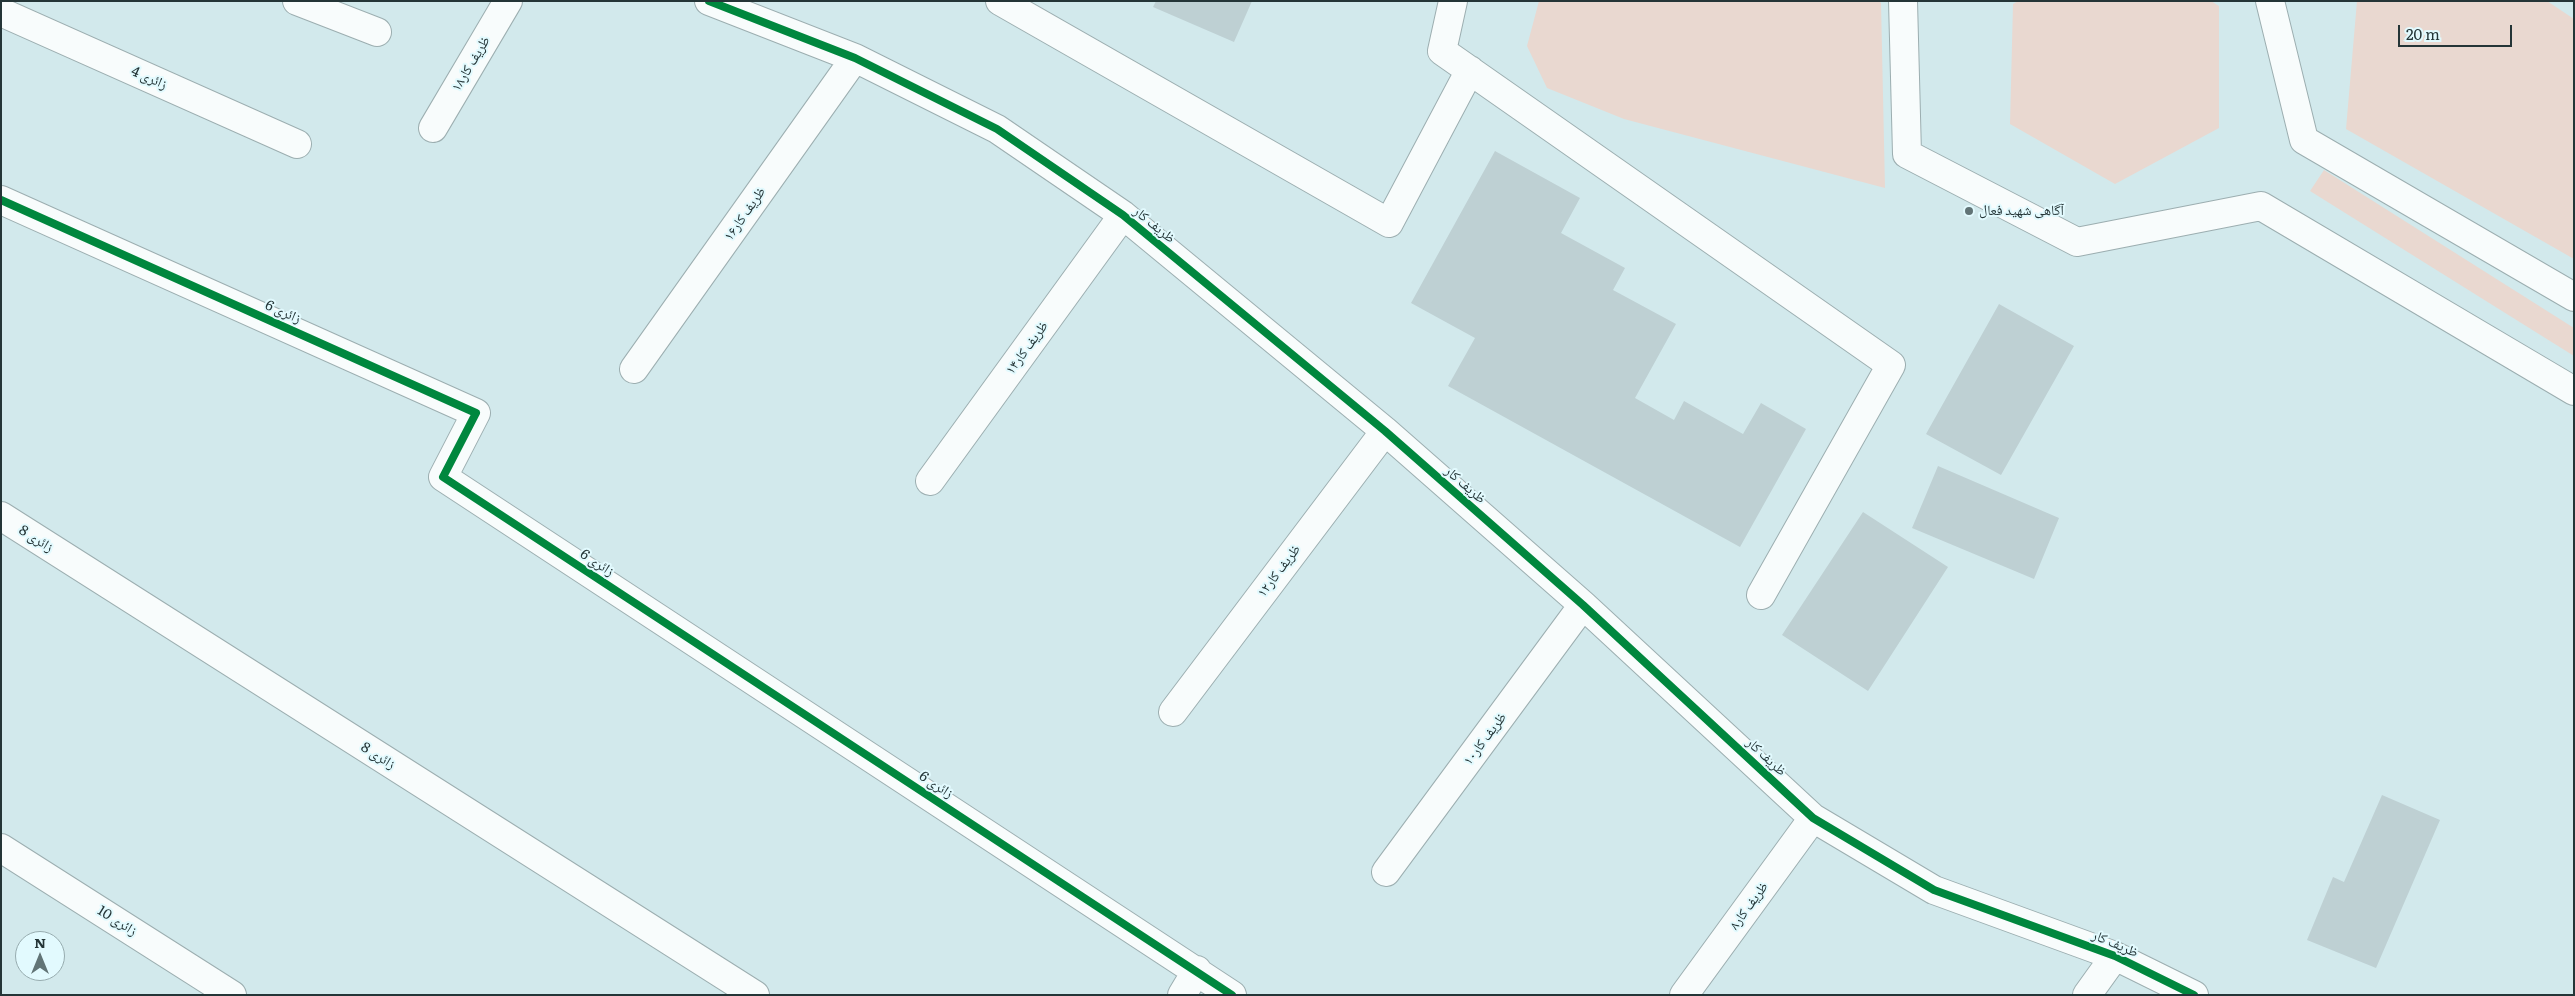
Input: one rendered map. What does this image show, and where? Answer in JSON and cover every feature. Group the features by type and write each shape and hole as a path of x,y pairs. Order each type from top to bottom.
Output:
{"street":[{"path":"298,1 377,32"},
{"name":"ظریف کار۱۸","path":"433,128 508,1"},
{"name":"ظریف کار","path":"709,1 855,58 997,130 1124,215 1385,430 1584,605 1814,818 1934,890 2115,956 2194,995"},
{"path":"1000,1 1389,223 1470,70"},
{"path":"1453,1 1442,50 1891,366 1760,595"},
{"path":"1903,1 1907,154 2077,242 2261,206 2562,381 2574,391"},
{"path":"2270,1 2304,140 2574,298"},
{"name":"زائری 4","path":"1,12 297,144"},
{"name":"ظریف کار۱۶","path":"634,369 855,58"},
{"name":"6 زائری","path":"1,200 476,413 443,477 1197,970 1232,995"},
{"name":"ظریف کار۱۴","path":"930,481 1124,215"},
{"name":"ظریف کار۱۲","path":"1173,712 1385,430"},
{"name":"8 زائری","path":"1,516 755,995"},
{"name":"ظریف کار۱۰","path":"1386,872 1584,605"},
{"name":"ظریف کار۸","path":"1684,995 1814,818"},
{"name":"10 زائری","path":"1,848 232,995"},
{"path":"2086,995 2115,956"},
{"path":"1182,995 1197,970"}],"shaded area":[{"path":"1539,1 1879,1 1881,3 1885,188 1624,119 1547,88 1527,46"},
{"path":"2018,1 2211,1 2219,6 2219,128 2115,184 2010,124 2013,4"},
{"path":"2357,1 2547,1 2574,19 2574,259 2346,129"},
{"path":"2324,170 2574,328 2574,356 2310,191"}],"building":[{"path":"1156,1 1252,1 1234,42 1153,7"},
{"path":"1495,151 1580,198 1561,233 1625,268 1613,290 1676,324 1635,398 1674,420 1684,401 1743,434 1761,403 1806,429 1740,547 1448,386 1475,338 1411,303"},
{"path":"1999,304 2074,346 2001,475 1926,434"},
{"path":"1938,466 2059,518 2034,579 1912,528"},
{"path":"1863,512 1948,567 1868,691 1782,635"},
{"path":"2382,795 2440,820 2376,968 2307,940 2333,877 2344,882"}],"cycle path":[{"path":"709,1 855,58 997,129 1123,215 1385,431 1583,605 1813,818 1934,890 2115,956 2194,995"},
{"path":"1,200 476,413 443,477 1232,995"}],"place":[{"name":"آگاهی شهید فعال","path":"1969,211"}]}
